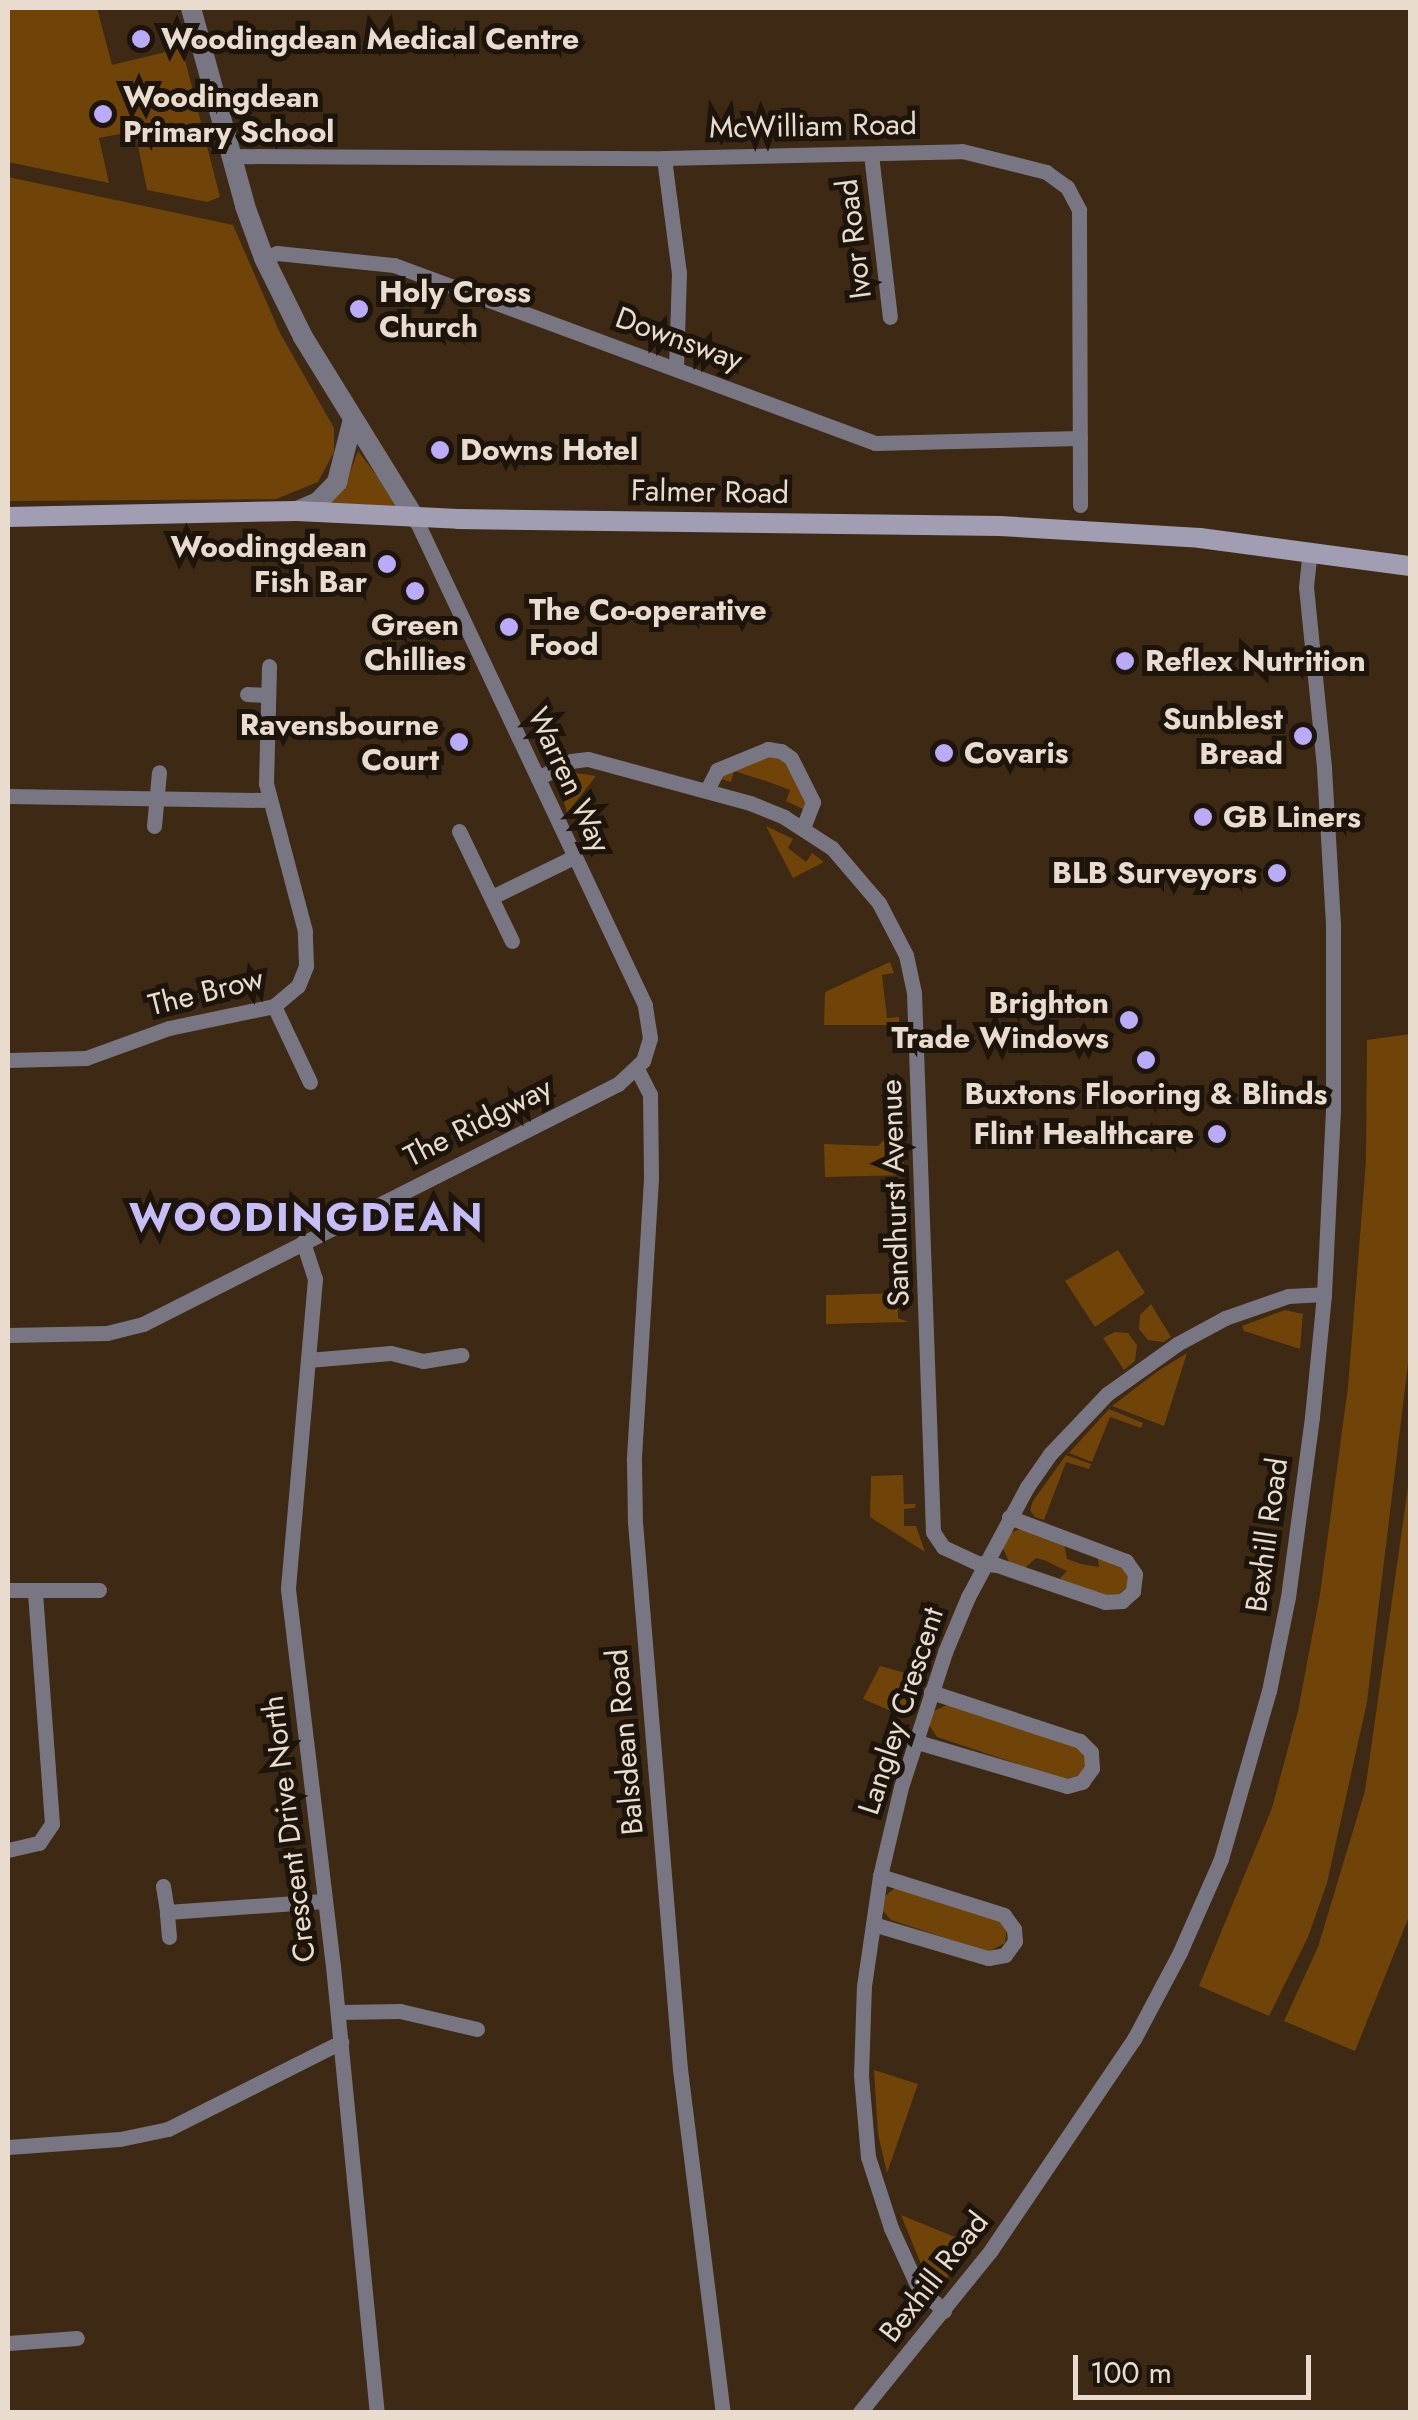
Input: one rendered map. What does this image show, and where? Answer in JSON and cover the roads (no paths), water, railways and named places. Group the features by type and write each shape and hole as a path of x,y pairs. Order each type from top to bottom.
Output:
{"main road":[{"name":"Falmer Road","path":"8,517 296,511 415,518 1000,526 1152,534 1310,550 1410,566"}],"street":[{"path":"191,8 230,156 264,258 303,336 415,518"},
{"name":"McWilliam Road","path":"230,156 664,158 972,152 1046,172 1067,186 1079,219 1080,505"},
{"name":"Ivor Road","path":"871,154 890,318"},
{"path":"664,158 679,273 676,366"},
{"name":"Downsway","path":"264,258 277,253 394,265 676,366 875,443 1080,438"},
{"path":"296,511 318,502 337,482 353,418"},
{"name":"Warren Way","path":"415,518 646,1005 650,1038 638,1069"},
{"name":"Bexhill Road","path":"860,2412 944,2311 1069,2141 1134,2039 1192,1926 1226,1844 1252,1763 1288,1597 1324,1294 1333,1110 1333,924 1324,767 1306,587 1310,550"},
{"name":"The Brow","path":"8,1060 86,1058 169,1028 274,1006 298,986 306,955 302,917 266,783 269,666"},
{"path":"246,694 267,695"},
{"path":"707,790 717,770 763,750 778,750 791,758 813,802 803,828"},
{"name":"Sandhurst Avenue","path":"538,778 571,760 588,759 750,803 803,828 843,858 890,920 910,973 921,1124 932,1527 943,1547 984,1565 997,1564 1111,1603 1126,1599 1134,1588 1134,1572 1126,1560 1009,1518"},
{"path":"154,826 158,772"},
{"path":"8,796 270,800"},
{"path":"459,831 512,942"},
{"path":"492,897 574,857"},
{"path":"274,1006 310,1082"},
{"name":"The Ridgway","path":"8,1335 130,1329 618,1084 638,1069"},
{"name":"Balsdean Road","path":"638,1069 650,1094 651,1179 634,1460 636,1535 680,2069 724,2412"},
{"name":"Crescent Drive North","path":"303,1242 315,1279 288,1589 338,2012 377,2412"},
{"name":"Langley Crescent","path":"944,2311 912,2277 868,2157 861,2038 880,1876 914,1741 954,1628 1009,1518 1050,1454 1131,1374 1236,1313 1288,1296 1324,1294"},
{"path":"308,1360 391,1353 423,1361 442,1350 462,1356"},
{"path":"8,1590 99,1590"},
{"path":"8,1850 39,1843 52,1824 35,1591"},
{"path":"914,1741 1067,1786 1082,1782 1092,1768 1090,1752 1080,1741 931,1692"},
{"path":"873,1924 988,1958 1005,1955 1015,1941 1014,1929 1004,1915 880,1876"},
{"path":"163,1886 169,1936"},
{"path":"166,1912 324,1902"},
{"path":"458,2006 458,2025"},
{"path":"338,2012 400,2011 477,2029"},
{"path":"8,2147 120,2139 168,2128 341,2042"},
{"path":"8,2343 77,2338"}],"place":[{"name":"Woodingdean Medical Centre","path":"141,39"},
{"name":"Woodingdean Primary School","path":"103,114"},
{"name":"Holy Cross Church","path":"359,309"},
{"name":"Downs Hotel","path":"440,450"},
{"name":"Woodingdean Fish Bar","path":"387,564"},
{"name":"Green Chillies","path":"415,591"},
{"name":"The Co-operative Food","path":"509,627"},
{"name":"Reflex Nutrition","path":"1125,661"},
{"name":"Sunblest Bread","path":"1303,736"},
{"name":"Ravensbourne Court","path":"459,742"},
{"name":"Covaris","path":"944,753"},
{"name":"GB Liners","path":"1203,817"},
{"name":"BLB Surveyors","path":"1277,873"},
{"name":"Brighton Trade Windows","path":"1129,1020"},
{"name":"Buxtons Flooring & Blinds","path":"1146,1060"},
{"name":"Flint Healthcare","path":"1217,1134"}],"district":[{"name":"WOODINGDEAN","path":"307,1217"}]}
